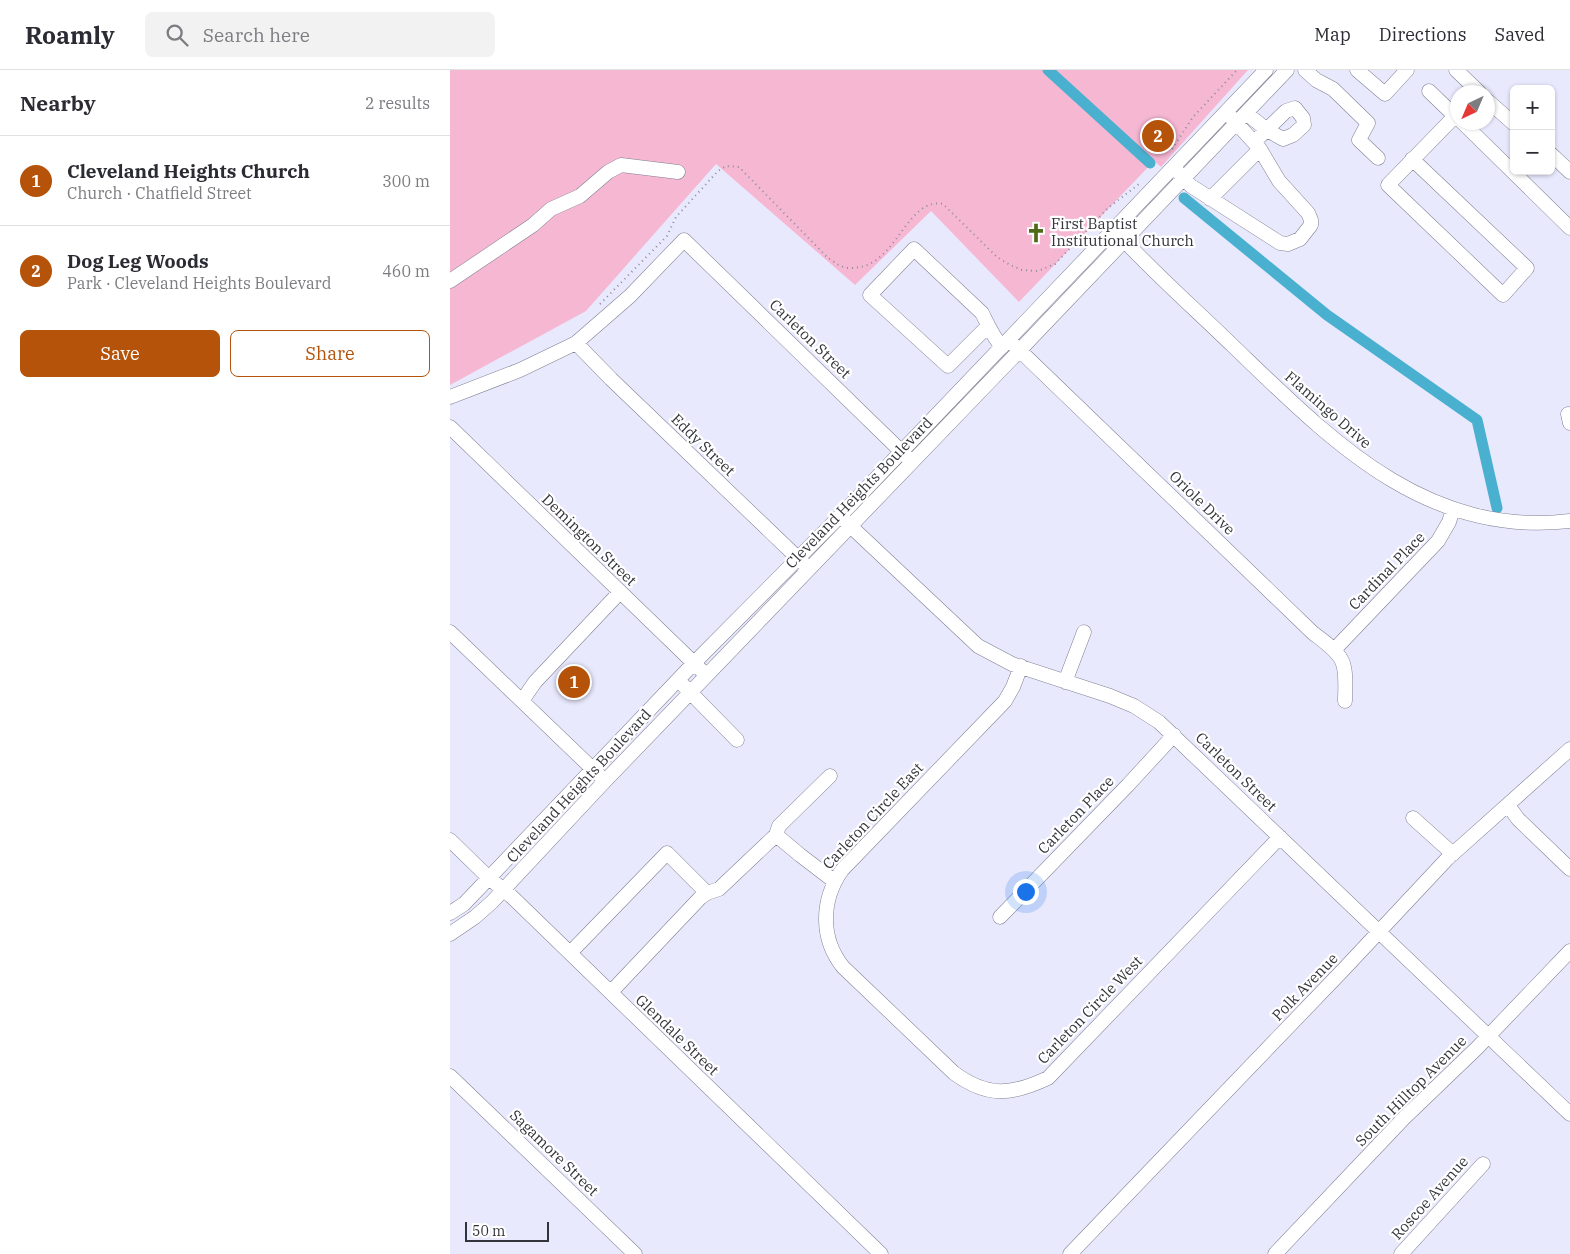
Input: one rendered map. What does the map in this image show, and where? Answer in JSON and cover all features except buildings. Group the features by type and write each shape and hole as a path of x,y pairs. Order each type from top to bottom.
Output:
{"street":[{"name":"Cleveland Heights Boulevard","path":"450,913 464,904 678,680 840,516 1266,70"},
{"name":"Cleveland Heights Boulevard","path":"450,934 475,917 504,889 690,692 1020,351 1287,70"},
{"path":"1305,70 1316,80 1333,90 1368,123 1359,140 1378,158"},
{"path":"1316,80 1326,70"},
{"path":"1357,70 1385,94 1407,70"},
{"path":"1456,70 1471,85"},
{"path":"1429,91 1450,111"},
{"path":"1495,107 1510,120"},
{"path":"1210,199 1257,145 1267,130 1226,111"},
{"path":"1173,168 1191,186 1280,243 1288,244 1300,239 1311,225 1308,212 1279,181 1241,118"},
{"path":"1412,159 1527,268 1503,295 1388,185 1412,159 1450,125"},
{"path":"1470,130 1570,228"},
{"path":"1555,158 1570,172"},
{"path":"450,282 533,225 552,209 580,196 608,172 621,165 678,172"},
{"name":"Flamingo Drive","path":"1114,229 1297,408 1356,458 1402,486 1453,508 1478,516 1521,522 1551,523 1570,521"},
{"name":"Carleton Street","path":"576,343 630,296 684,240 912,462"},
{"name":"Oriole Drive","path":"988,326 948,366 870,295 914,249 982,313 994,338 1020,351 1313,633 1334,650 1342,660 1345,675 1345,701"},
{"path":"450,397 520,370 576,343"},
{"name":"Eddy Street","path":"576,343 611,379 809,568"},
{"name":"Demington Street","path":"450,427 707,675"},
{"name":"Cardinal Place","path":"1334,650 1438,541 1449,522 1453,508"},
{"name":"Carleton Street","path":"840,516 978,646 1012,664 1134,706 1159,722 1570,1114"},
{"path":"522,701 535,682 620,592"},
{"path":"450,632 605,781"},
{"path":"1065,682 1084,632"},
{"name":"Carleton Circle East","path":"898,1020 835,957 828,938 825,920 826,901 834,880 842,870 1005,701 1021,666"},
{"path":"678,680 737,740"},
{"name":"Carleton Place","path":"1000,917 1174,735"},
{"name":"Polk Avenue","path":"1070,1254 1453,854 1570,750"},
{"path":"611,992 700,898 707,893 719,889 776,835 779,826 830,776"},
{"path":"1508,804 1518,818 1570,869"},
{"path":"1413,818 1453,854"},
{"path":"776,835 834,880"},
{"name":"Carleton Circle West","path":"898,1020 954,1073 978,1088 992,1091 1010,1091 1026,1088 1048,1078 1280,836"},
{"name":"Glendale Street","path":"450,840 611,992 880,1254"},
{"path":"570,954 667,853 707,893"},
{"name":"South Hilltop Avenue","path":"1275,1254 1404,1118 1489,1036 1570,951"},
{"name":"Sagamore Street","path":"450,1076 635,1254"},
{"name":"Roscoe Avenue","path":"1401,1254 1483,1164"}],"path":[{"path":"1171,150 1192,117 1237,70"},
{"path":"599,305 667,236 676,217 718,171 726,166 739,167 828,258 842,267 853,268 874,263 886,253 918,211 926,205 935,202 943,204 997,257 1022,270 1038,271 1055,264 1108,208 1143,179"}],"shaded area":[{"path":"450,70 1248,70 1161,167 1154,161 1019,302 931,211 855,285 716,164 586,311 450,385"}],"waterway":[{"path":"1048,70 1150,163"},
{"path":"1184,198 1327,315 1477,420 1497,508"}],"place":[{"name":"Dog Leg Woods","path":"1158,136"},
{"name":"First Baptist Institutional Church","path":"1036,233"},
{"name":"Cleveland Heights Church","path":"574,682"}]}
